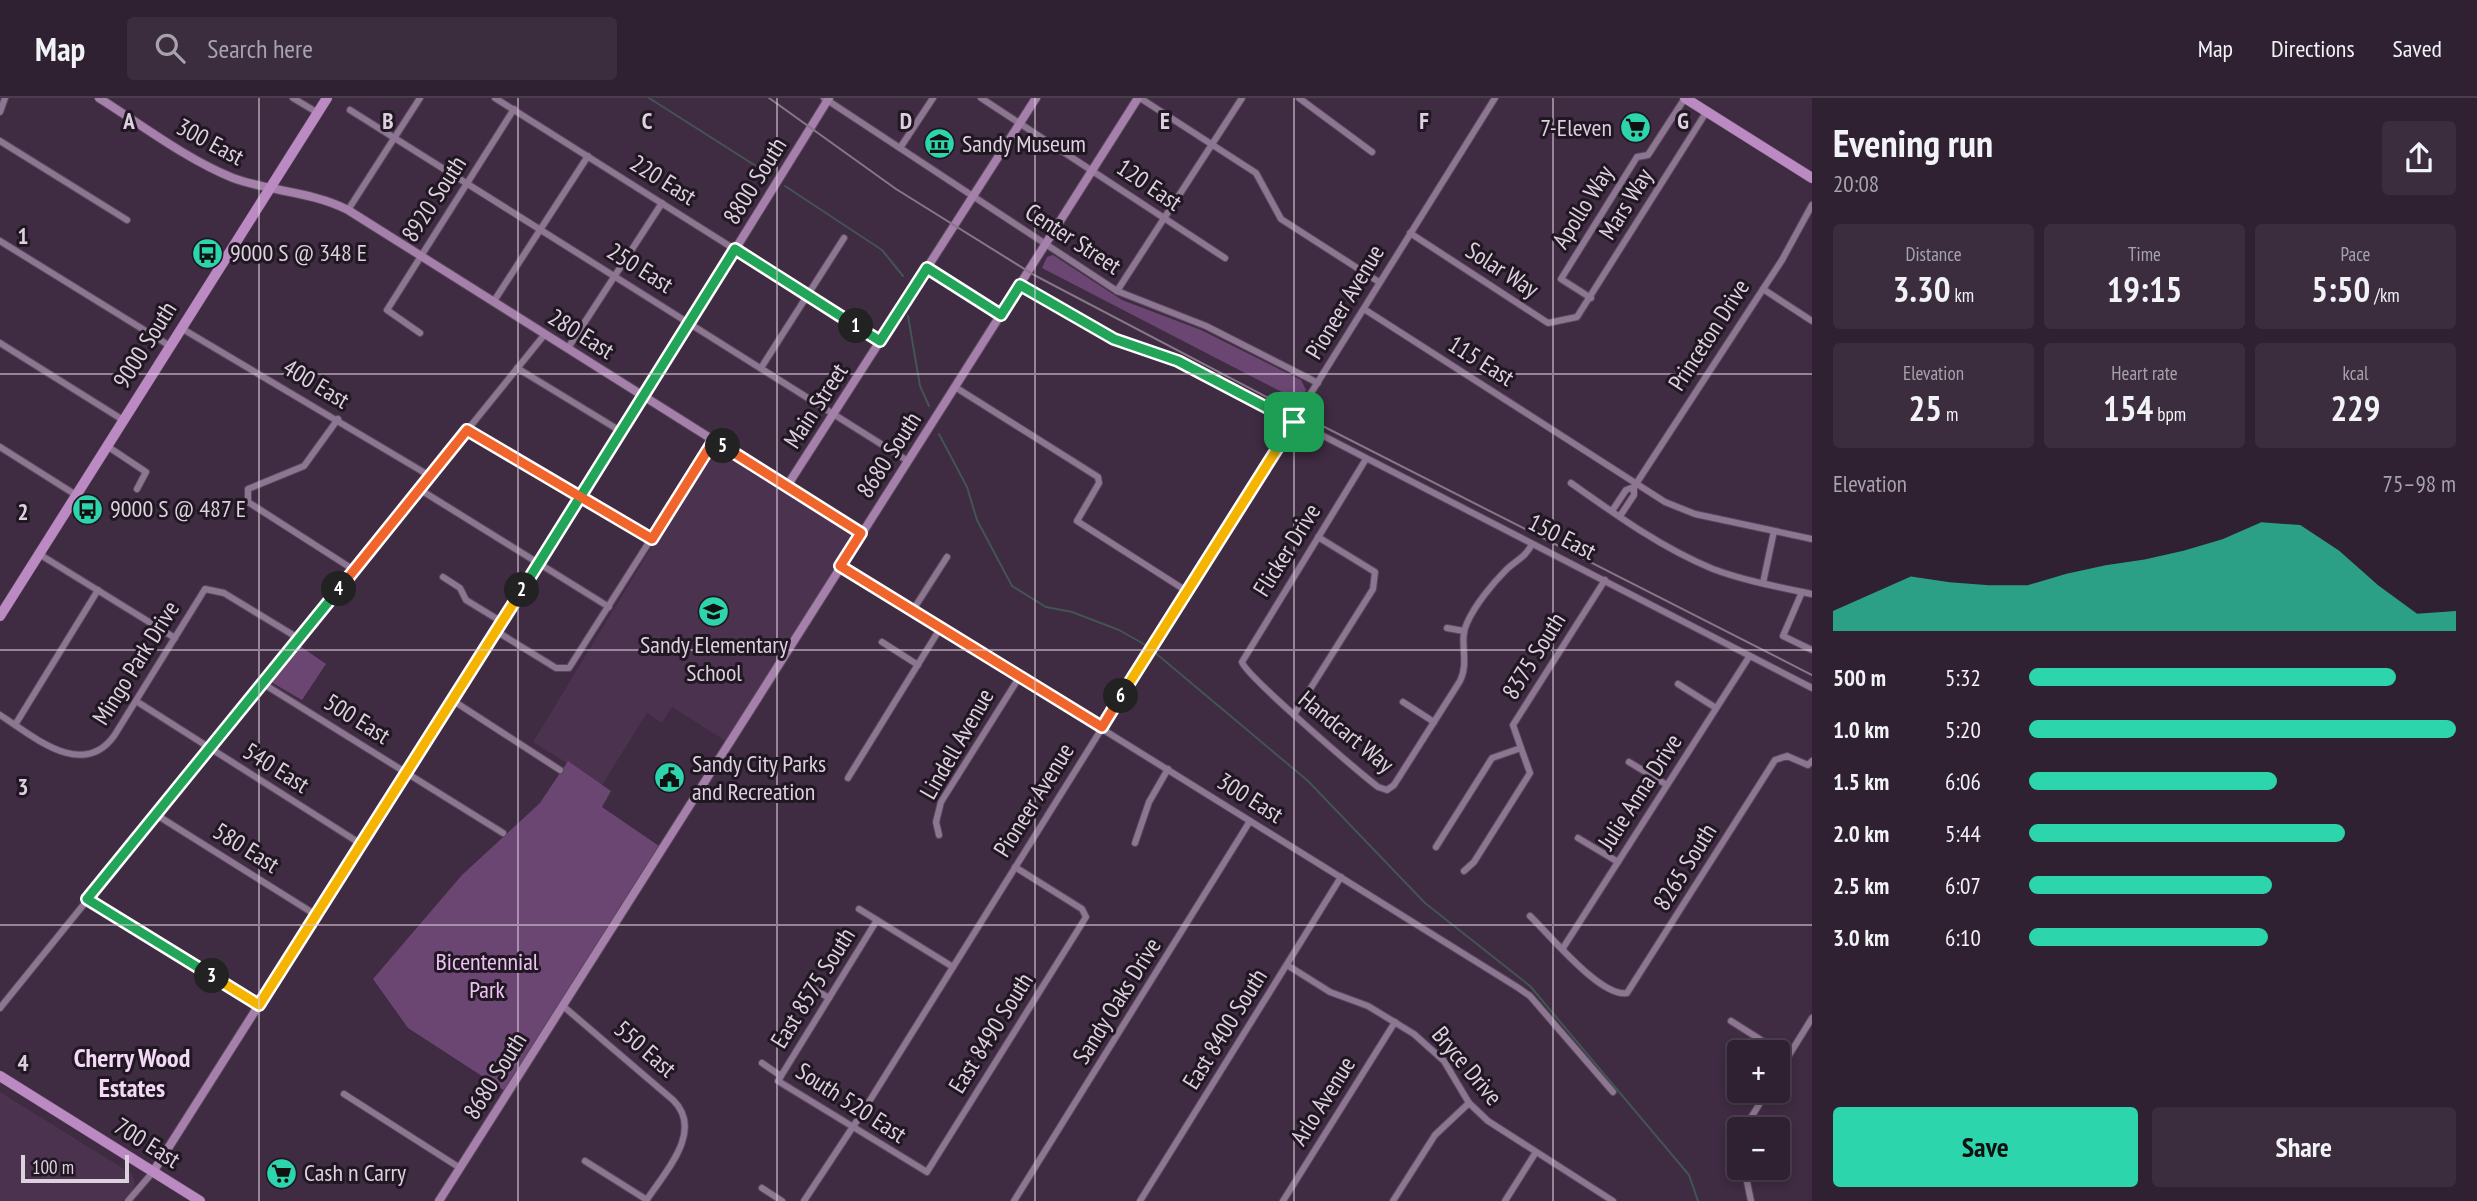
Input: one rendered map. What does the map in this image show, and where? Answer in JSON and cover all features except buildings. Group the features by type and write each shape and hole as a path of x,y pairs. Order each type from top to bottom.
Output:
{"main road":[{"name":"9000 South","path":"0,615 327,98"},
{"path":"1685,98 1812,178"},
{"name":"700 East","path":"0,1076 200,1201"}],"street":[{"path":"0,112 5,98"},
{"name":"300 East","path":"99,98 223,174 271,187"},
{"path":"293,98 318,113"},
{"path":"348,210 420,98"},
{"name":"220 East","path":"495,98 880,341"},
{"path":"900,148 933,98"},
{"name":"120 East","path":"981,98 1226,258"},
{"name":"Main Street","path":"787,486 1035,98"},
{"path":"1139,98 1256,173 1282,219 1379,282"},
{"name":"8680 South","path":"448,1189 840,566 1139,98"},
{"path":"1117,291 1242,98"},
{"path":"1299,98 1372,152"},
{"name":"Pioneer Avenue","path":"805,1199 953,967 1495,98"},
{"name":"Apollo Way","path":"1591,298 1561,279 1637,157 1648,155 1685,98"},
{"name":"Center Street","path":"827,99 1117,291 1206,326 1318,383"},
{"name":"8800 South","path":"153,1172 622,432 827,99"},
{"name":"8920 South","path":"420,333 387,310 514,109"},
{"name":"250 East","path":"350,110 908,461"},
{"name":"Mars Way","path":"1577,317 1707,111"},
{"path":"0,141 127,220"},
{"path":"494,302 588,156"},
{"name":"280 East","path":"271,187 320,198 348,210 861,533"},
{"path":"568,348 662,203"},
{"name":"Princeton Drive","path":"1634,486 1763,289 1812,205"},
{"name":"Solar Way","path":"1410,233 1548,323 1577,317"},
{"path":"761,368 844,238"},
{"path":"0,241 170,346"},
{"path":"927,268 1001,315"},
{"name":"150 East","path":"1020,285 1114,339 1178,361 1812,688"},
{"path":"1763,289 1812,321"},
{"name":"115 East","path":"1364,309 1578,445 1634,486 1679,509 1812,539"},
{"name":"400 East","path":"181,328 430,476"},
{"path":"0,1008 545,334"},
{"path":"0,343 123,420"},
{"path":"517,368 622,432"},
{"path":"955,387 1098,477 1099,483 1077,521 1188,592"},
{"path":"338,419 304,466 248,489 248,502 355,570"},
{"path":"467,430 652,539"},
{"path":"496,631 555,668 566,670 573,664 714,440"},
{"path":"107,446 146,472 137,489"},
{"path":"0,447 76,495"},
{"name":"Flicker Drive","path":"1242,662 1366,459"},
{"path":"1571,483 1619,516 1693,560 1763,583 1812,594"},
{"path":"1612,511 1626,490 1634,486 1634,495 1619,516"},
{"path":"419,489 609,607"},
{"path":"1763,583 1774,531"},
{"path":"1295,713 1373,589 1376,578 1375,572 1318,537"},
{"path":"1447,628 1464,631 1471,615 1505,571 1525,557 1532,544"},
{"path":"39,554 175,638"},
{"path":"913,610 947,558"},
{"name":"300 East","path":"840,566 942,627 1530,996 1613,1093"},
{"path":"443,577 460,588 466,600 502,622"},
{"name":"8375 South","path":"1521,748 1513,724 1605,580"},
{"name":"Mingo Park Drive","path":"0,715 61,752 87,756 109,743 205,589 212,588 229,595 298,638"},
{"path":"15,725 98,590"},
{"path":"1802,592 1783,636 1812,650"},
{"path":"848,778 942,627"},
{"name":"Handcart Way","path":"1242,662 1247,671 1374,784 1387,790 1394,785 1464,674 1464,631"},
{"path":"882,642 918,665"},
{"name":"Julie Anna Drive","path":"1563,948 1749,657"},
{"name":"Lindell Avenue","path":"939,835 936,822 941,803 1020,676"},
{"name":"500 East","path":"262,683 503,833"},
{"path":"1678,684 1716,708"},
{"path":"452,700 560,770"},
{"name":"540 East","path":"136,702 361,844"},
{"path":"1403,702 1434,722"},
{"path":"1436,847 1492,758 1521,748 1530,773 1474,862 1464,871"},
{"name":"8265 South","path":"1563,948 1598,982 1623,994 1633,986 1778,757 1787,756 1810,763"},
{"path":"1629,762 1667,785"},
{"path":"1135,843 1149,802 1168,769"},
{"name":"580 East","path":"155,814 316,915"},
{"name":"Sandy Oaks Drive","path":"1014,1201 1250,821"},
{"path":"1578,838 1618,862"},
{"name":"East 8490 South","path":"926,1172 1086,914 1015,867"},
{"name":"East 8400 South","path":"1140,1201 1341,877"},
{"path":"87,899 259,1005"},
{"path":"859,909 953,967"},
{"path":"1530,916 1563,948"},
{"name":"East 8575 South","path":"781,1076 877,920"},
{"name":"Bryce Drive","path":"1287,965 1330,992 1368,1006 1434,1050 1452,1072 1469,1103 1488,1122 1613,1201"},
{"path":"811,987 829,998"},
{"name":"550 East","path":"563,1006 679,1105 685,1118 686,1132 647,1200"},
{"path":"1790,1054 1812,1018"},
{"path":"1731,1021 1761,1040"},
{"name":"Arlo Avenue","path":"1283,1201 1395,1022"},
{"name":"South 520 East","path":"762,1063 781,1076 778,1081 926,1172"},
{"path":"344,1094 460,1168"},
{"path":"1393,1201 1435,1135 1469,1103"},
{"path":"1505,1201 1536,1153"},
{"path":"585,1161 647,1200"},
{"path":"128,1201 153,1172"},
{"path":"1747,1180 1751,1201"},
{"path":"762,1188 782,1201"},
{"path":"439,1201 448,1189"},
{"path":"446,1201 448,1189"},
{"path":"805,1199 813,1201"}],"shaded area":[{"name":"Sandy Elementary School","path":"716,441 861,539 732,745 672,707 662,723 647,713 602,785 533,742"},
{"path":"0,1092 132,1174 135,1184 132,1191 122,1201 0,1201"}],"green space":[{"path":"1053,255 1122,300 1201,330 1301,380 1306,390 1299,401 1042,268 1047,257"},
{"path":"300,646 326,664 302,700 271,682"},
{"name":"Bicentennial Park","path":"568,761 611,791 602,807 665,850 511,1095 408,1028 373,979 462,875 540,803"}],"waterway":[{"path":"649,98 770,175"},
{"path":"785,186 882,250 903,276"},
{"path":"908,316 920,386 929,406"},
{"path":"939,434 967,487 977,520 1012,586 1046,607 1072,612 1119,630 1149,647"},
{"path":"1153,651 1308,781 1425,903 1530,986 1689,1175 1698,1201"}],"tram line":[{"path":"769,98 896,189 1034,275 1299,414 1812,675"}],"place":[{"name":"7-Eleven","path":"1635,128"},
{"name":"Sandy Museum","path":"939,144"},
{"name":"9000 S @ 348 E","path":"207,253"},
{"name":"9000 S @ 487 E","path":"87,509"},
{"name":"Sandy Elementary School","path":"714,611"},
{"name":"Sandy City Parks and Recreation","path":"669,778"},
{"name":"Cash n Carry","path":"281,1173"}],"district":[{"name":"Cherry Wood Estates","path":"132,1073"}],"route":[{"path":"1294,422 1102,727 840,566 861,533 714,440 652,539 593,503 580,498 570,493 467,430 87,899 259,1005 539,564 580,498 622,432 735,249 880,341 927,268 1001,315 1020,285 1114,339 1178,361 1294,422"}]}
